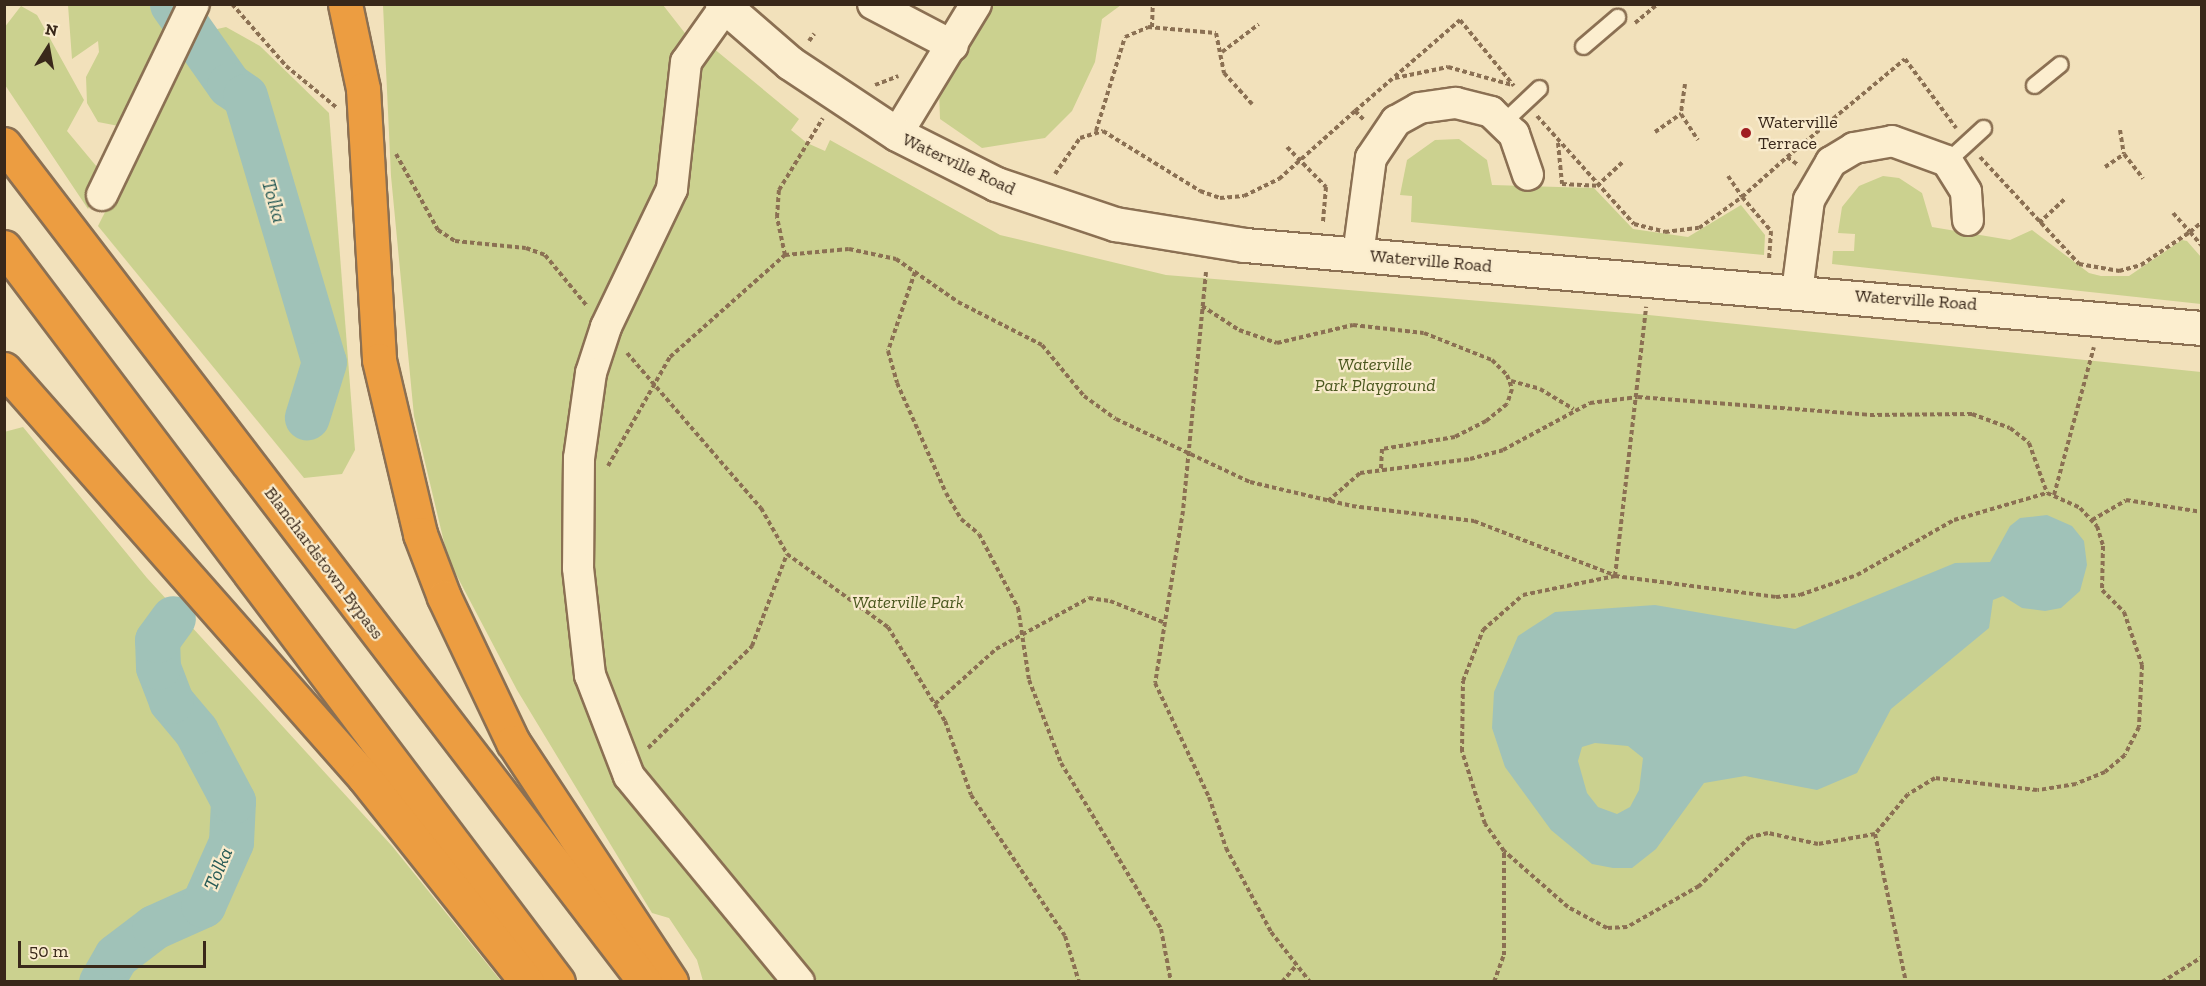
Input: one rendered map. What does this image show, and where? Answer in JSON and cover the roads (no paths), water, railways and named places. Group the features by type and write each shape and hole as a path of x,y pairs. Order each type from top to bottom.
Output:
{"highway":[{"path":"345,4 363,89 379,360 420,534 448,608 513,742 671,981"},
{"name":"Blanchardstown Bypass","path":"4,144 645,981"},
{"path":"4,247 558,981"},
{"path":"4,369 364,777 528,981"}],"street":[{"path":"873,4 953,46"},
{"path":"897,134 953,46 976,4"},
{"path":"102,195 156,76 194,5"},
{"path":"724,6 686,62 672,189 606,327 584,411 578,568 590,675 626,768 798,981"},
{"name":"Waterville Road","path":"724,6 838,98 897,134 1041,201 1163,234 1321,252 2099,316 2202,328"},
{"path":"1358,255 1365,182 1382,137 1396,122 1440,102 1515,111 1520,145 1528,175"},
{"path":"1782,290 1804,214 1818,180 1842,154 1881,141 1957,153 1966,192 1968,220"}],"lane":[{"path":"1583,46 1617,17"},
{"path":"2034,85 2060,64"},
{"path":"1515,111 1539,88"},
{"path":"1957,153 1983,128"}],"water":[{"path":"2047,515 2072,526 2084,541 2087,565 2080,591 2061,608 2045,611 2022,608 2003,596 1993,600 1989,628 1891,709 1857,773 1817,790 1745,776 1704,783 1656,849 1632,868 1613,868 1592,864 1551,830 1505,767 1492,728 1494,692 1518,636 1555,612 1655,605 1795,629 1955,563 1990,562 2010,526 2020,518","holes":["1595,743 1628,746 1643,758 1639,790 1630,807 1617,814 1598,807 1587,793 1578,761 1582,747"]}],"waterway":[{"name":"Tolka","path":"172,4 229,85 245,96 324,362 307,417"},
{"name":"Tolka","path":"101,982 116,956 154,927 203,905 231,842 233,801 196,731 171,701 158,667 157,640 173,618"}],"place":[{"name":"Waterville Terrace","path":"1746,133"}],"park label":[{"name":"Waterville Park Playground","path":"1375,376"},
{"name":"Waterville Park","path":"908,602"}]}
